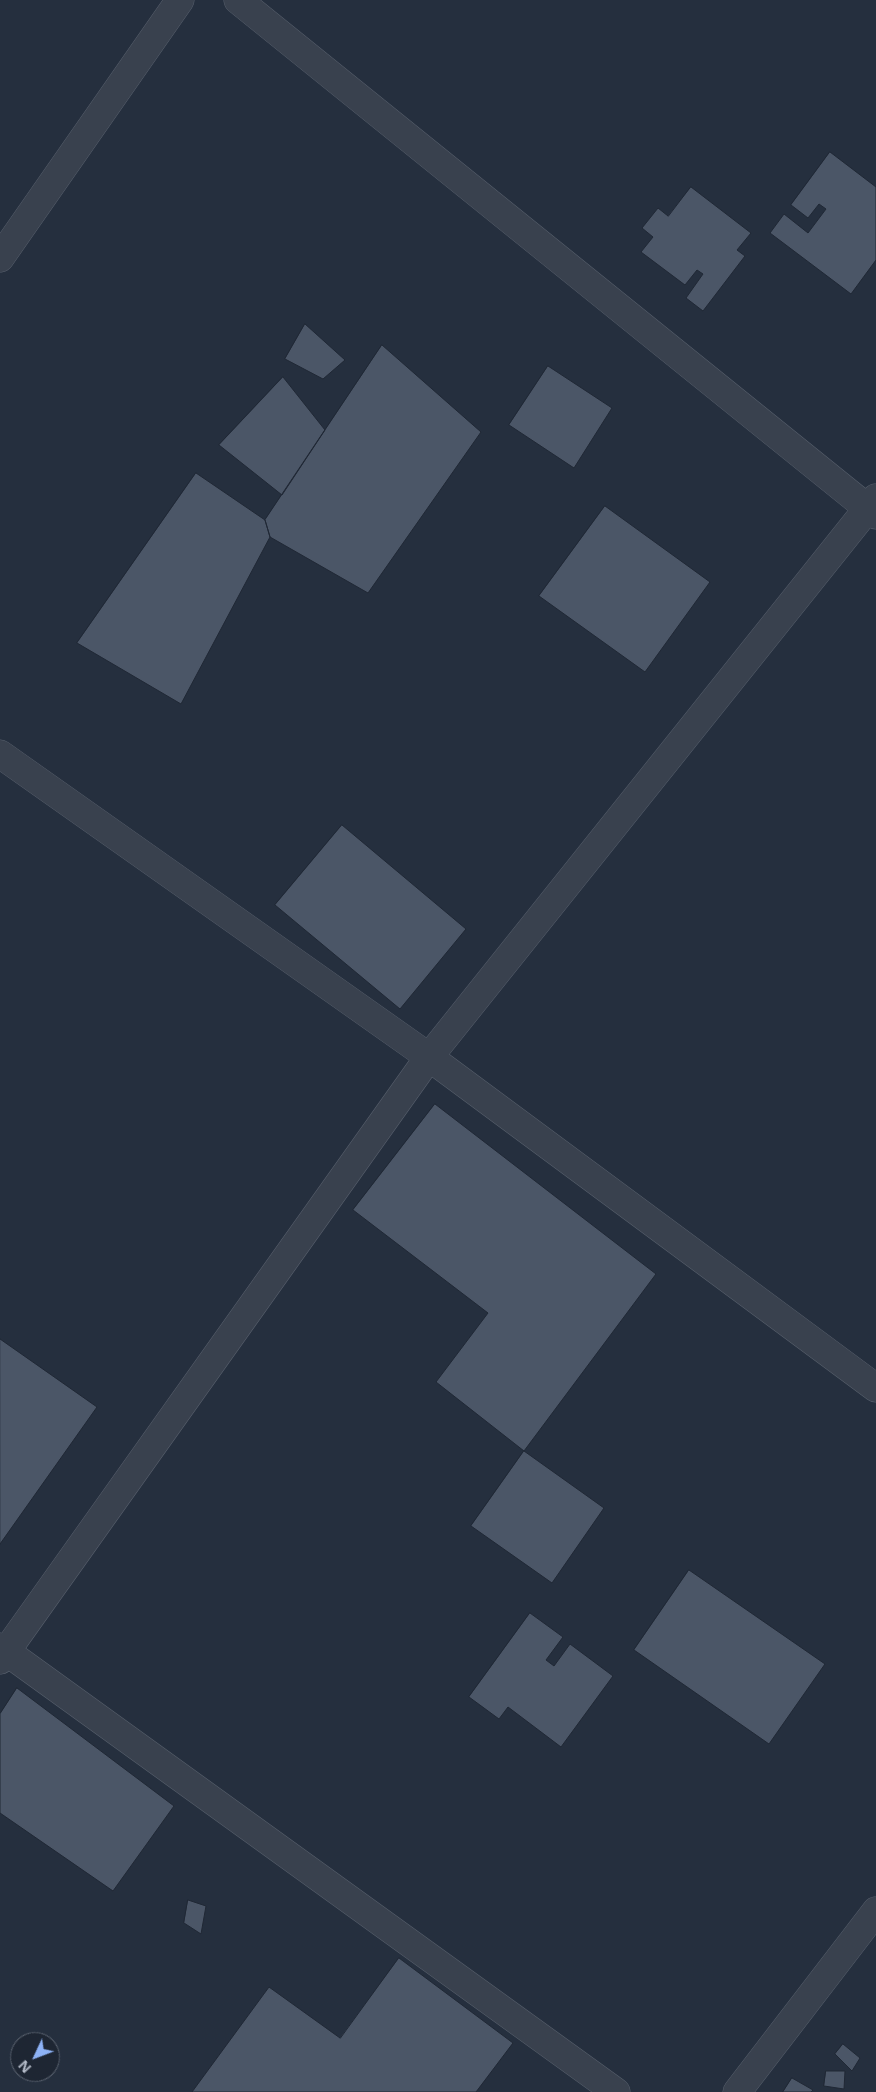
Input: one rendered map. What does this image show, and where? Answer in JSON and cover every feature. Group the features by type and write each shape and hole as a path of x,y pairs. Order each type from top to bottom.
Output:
{"street":[{"path":"0,258 180,0"},
{"path":"238,0 873,508 428,1057 2,1653 616,2092"},
{"path":"0,754 428,1057 876,1388"},
{"path":"737,2092 876,1911"}],"building":[{"path":"830,152 876,187 876,260 851,294 770,233 784,214 808,233 826,209 819,204 808,218 791,205"},
{"path":"691,187 751,233 737,250 745,256 703,311 686,298 703,274 697,270 685,285 641,252 653,237 642,228 658,208 668,216"},
{"path":"305,324 345,360 323,379 285,359"},
{"path":"382,345 481,432 368,593 270,537 265,520"},
{"path":"548,366 612,408 574,468 509,425"},
{"path":"283,377 325,430 282,495 219,445"},
{"path":"196,473 265,520 270,537 181,704 77,643"},
{"path":"605,506 710,582 645,672 539,596"},
{"path":"342,825 466,929 400,1009 275,905"},
{"path":"435,1104 656,1274 524,1451 436,1382 488,1313 353,1210"},
{"path":"0,1339 97,1407 0,1544"},
{"path":"524,1451 604,1508 552,1583 471,1526"},
{"path":"689,1570 825,1664 769,1744 634,1650"},
{"path":"530,1613 563,1637 546,1660 554,1666 570,1644 613,1676 561,1747 508,1707 499,1719 469,1697"},
{"path":"17,1688 174,1806 113,1891 0,1813 0,1714"},
{"path":"188,1900 206,1906 201,1934 184,1923"},
{"path":"399,1958 513,2043 476,2092 192,2092 269,1987 340,2038"},
{"path":"843,2044 860,2058 852,2071 835,2054"},
{"path":"826,2071 845,2071 844,2089 824,2086"},
{"path":"792,2078 813,2090 811,2092 783,2092"}]}
